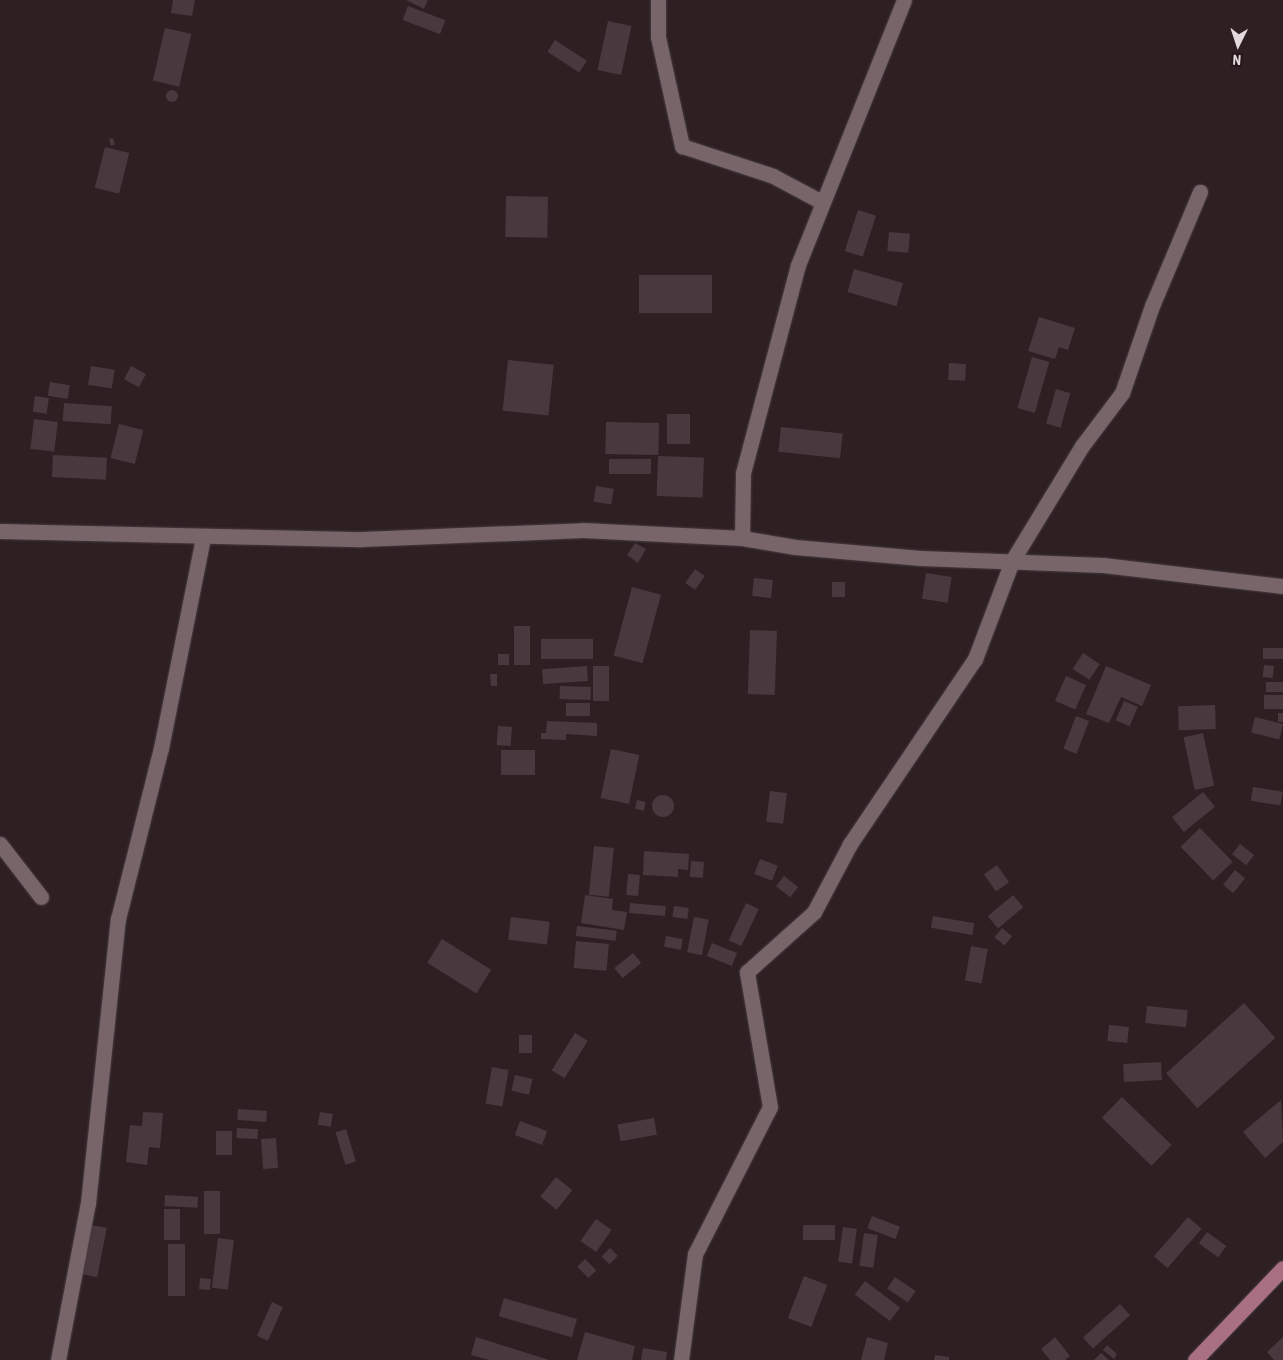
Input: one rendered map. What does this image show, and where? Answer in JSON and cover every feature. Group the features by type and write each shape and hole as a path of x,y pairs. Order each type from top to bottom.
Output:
{"main road":[{"path":"1196,1360 1283,1268"}],"street":[{"path":"658,0 658,37 682,146 773,176 822,202"},
{"path":"742,538 744,473 757,412 798,265 904,0"},
{"path":"681,1360 695,1254 770,1107 747,972 814,912 850,844 975,659 1012,561 1082,446 1122,393 1152,306 1200,192"},
{"path":"0,531 203,537 362,539 583,530 742,538 795,547 921,558 1103,565 1283,586"},
{"path":"58,1360 88,1203 118,919 161,748 203,537"},
{"path":"0,844 41,897"}],"building":[{"path":"173,0 195,0 192,16 171,13"},
{"path":"406,0 428,0 424,9"},
{"path":"408,6 445,20 440,34 403,20"},
{"path":"608,21 631,26 621,75 598,70"},
{"path":"165,28 191,34 179,87 153,81"},
{"path":"555,40 587,61 579,72 547,52"},
{"path":"172,90 178,96 172,102 166,96"},
{"path":"113,138 115,145 111,146 109,139"},
{"path":"105,147 129,153 119,194 95,188"},
{"path":"506,196 548,197 547,238 505,237"},
{"path":"858,210 876,216 863,257 845,251"},
{"path":"889,232 910,234 908,253 887,251"},
{"path":"854,269 903,283 896,306 847,292"},
{"path":"639,275 712,275 712,313 639,313"},
{"path":"1039,317 1075,328 1068,350 1059,347 1055,359 1028,351"},
{"path":"1032,357 1049,362 1035,413 1017,408"},
{"path":"508,360 554,365 548,416 503,411"},
{"path":"949,363 966,364 965,381 948,380"},
{"path":"91,366 115,370 112,389 88,385"},
{"path":"131,366 146,374 139,387 124,379"},
{"path":"50,382 70,385 68,399 48,396"},
{"path":"1056,389 1070,393 1060,428 1046,424"},
{"path":"35,396 49,398 47,414 33,412"},
{"path":"64,403 112,406 111,424 63,421"},
{"path":"667,414 690,414 690,444 667,444"},
{"path":"34,419 58,422 54,452 30,449"},
{"path":"606,422 659,423 658,455 605,454"},
{"path":"119,424 143,430 135,464 111,458"},
{"path":"781,427 843,433 840,458 778,452"},
{"path":"53,455 107,458 106,480 52,477"},
{"path":"658,456 704,458 703,498 657,496"},
{"path":"609,459 651,459 651,474 609,474"},
{"path":"596,486 614,489 611,505 593,502"},
{"path":"635,543 646,549 638,563 627,555"},
{"path":"695,569 705,576 695,590 685,583"},
{"path":"926,573 952,577 948,603 922,599"},
{"path":"754,578 773,580 771,598 752,596"},
{"path":"832,582 845,582 845,597 832,597"},
{"path":"632,587 661,595 643,663 614,656"},
{"path":"514,626 530,626 530,665 514,665"},
{"path":"750,630 777,631 775,695 748,694"},
{"path":"541,639 593,639 593,659 541,659"},
{"path":"1263,648 1283,648 1283,659 1263,659"},
{"path":"1083,653 1100,664 1089,680 1073,669"},
{"path":"498,654 509,654 509,665 498,665"},
{"path":"1264,665 1274,666 1273,678 1263,677"},
{"path":"587,666 588,681 543,684 542,669"},
{"path":"593,666 609,666 609,701 593,701"},
{"path":"1106,666 1151,685 1142,706 1121,697 1109,723 1086,714"},
{"path":"490,674 497,674 497,686 491,686"},
{"path":"1066,676 1086,685 1075,710 1055,701"},
{"path":"1266,682 1283,682 1283,692 1266,692"},
{"path":"560,686 591,687 591,700 560,699"},
{"path":"1264,695 1283,695 1283,709 1264,709"},
{"path":"1124,701 1138,707 1130,726 1116,720"},
{"path":"566,703 590,703 590,716 566,716"},
{"path":"1215,705 1216,729 1179,730 1178,706"},
{"path":"1278,713 1283,713 1283,722 1278,722"},
{"path":"1076,716 1089,721 1077,754 1063,749"},
{"path":"1255,717 1283,724 1279,740 1251,733"},
{"path":"547,721 597,723 597,736 566,734 566,740 541,739 541,733 546,733"},
{"path":"498,726 512,727 511,746 497,745"},
{"path":"1203,733 1214,786 1195,790 1183,737"},
{"path":"611,749 639,755 629,804 601,798"},
{"path":"501,750 535,750 535,775 501,775"},
{"path":"1253,787 1283,792 1280,806 1251,801"},
{"path":"770,791 787,793 783,824 766,822"},
{"path":"1203,792 1215,807 1184,832 1172,817"},
{"path":"659,795 667,795 674,802 674,810 667,817 659,817 652,810 652,802"},
{"path":"637,800 646,802 644,811 635,809"},
{"path":"1200,828 1233,862 1213,881 1181,847"},
{"path":"1240,844 1254,855 1246,865 1232,854"},
{"path":"594,846 614,848 609,897 589,895"},
{"path":"644,851 689,854 688,870 678,869 678,877 643,875"},
{"path":"760,859 778,866 772,881 754,874"},
{"path":"691,861 704,862 703,878 690,877"},
{"path":"997,865 1009,882 996,891 984,874"},
{"path":"1235,870 1245,878 1233,893 1223,885"},
{"path":"628,874 640,875 638,896 626,895"},
{"path":"784,876 798,887 790,897 776,886"},
{"path":"585,895 613,899 612,910 627,912 624,930 581,923"},
{"path":"1013,895 1023,907 998,928 988,916"},
{"path":"630,903 666,906 665,916 629,913"},
{"path":"746,903 759,909 741,946 729,940"},
{"path":"674,906 689,908 687,919 672,917"},
{"path":"933,916 974,923 972,935 931,928"},
{"path":"511,917 550,922 547,945 508,940"},
{"path":"694,917 709,920 702,955 687,952"},
{"path":"577,926 617,931 615,941 576,936"},
{"path":"1002,928 1012,936 1005,946 994,937"},
{"path":"666,936 683,939 681,950 664,947"},
{"path":"442,939 491,970 476,993 427,963"},
{"path":"576,941 609,944 607,971 574,968"},
{"path":"712,943 737,953 732,966 707,956"},
{"path":"971,946 988,949 982,983 965,980"},
{"path":"633,953 641,963 623,978 614,968"},
{"path":"1244,1003 1275,1038 1197,1108 1166,1073"},
{"path":"1147,1006 1188,1010 1186,1027 1145,1023"},
{"path":"1109,1025 1129,1027 1127,1043 1107,1041"},
{"path":"575,1033 588,1041 564,1078 552,1070"},
{"path":"519,1035 532,1035 532,1053 519,1053"},
{"path":"1161,1062 1162,1080 1124,1082 1123,1064"},
{"path":"492,1067 509,1070 502,1106 486,1103"},
{"path":"515,1075 533,1079 529,1095 511,1091"},
{"path":"1122,1097 1172,1145 1151,1166 1102,1118"},
{"path":"1281,1100 1283,1142 1265,1158 1243,1132"},
{"path":"238,1109 267,1111 266,1122 237,1120"},
{"path":"143,1112 163,1113 160,1148 149,1147 147,1165 126,1162 130,1125 142,1126"},
{"path":"320,1112 333,1114 331,1127 318,1125"},
{"path":"654,1118 657,1135 621,1141 618,1124"},
{"path":"520,1121 547,1131 542,1145 515,1135"},
{"path":"237,1128 258,1129 257,1139 236,1138"},
{"path":"346,1129 356,1162 345,1165 335,1132"},
{"path":"216,1131 232,1131 232,1155 216,1155"},
{"path":"276,1138 278,1168 263,1169 261,1139"},
{"path":"556,1177 572,1190 557,1210 540,1196"},
{"path":"204,1191 220,1191 220,1234 204,1234"},
{"path":"165,1195 198,1197 197,1208 164,1206"},
{"path":"164,1209 180,1209 180,1240 164,1240"},
{"path":"872,1216 900,1227 895,1239 867,1228"},
{"path":"1188,1217 1202,1229 1167,1268 1154,1256"},
{"path":"596,1219 612,1230 596,1252 581,1241"},
{"path":"91,1225 107,1228 97,1277 81,1274"},
{"path":"803,1225 835,1225 835,1240 803,1240"},
{"path":"843,1227 857,1229 852,1264 838,1262"},
{"path":"1207,1232 1226,1246 1218,1257 1199,1243"},
{"path":"864,1233 878,1235 873,1268 859,1266"},
{"path":"218,1238 234,1240 228,1290 212,1288"},
{"path":"168,1244 185,1244 185,1296 168,1296"},
{"path":"610,1248 618,1256 609,1264 602,1256"},
{"path":"585,1259 596,1270 589,1278 577,1267"},
{"path":"804,1276 827,1285 811,1327 788,1318"},
{"path":"895,1277 916,1291 908,1303 887,1289"},
{"path":"200,1278 211,1279 210,1290 199,1289"},
{"path":"865,1281 900,1307 890,1321 855,1295"},
{"path":"504,1298 577,1319 572,1337 499,1316"},
{"path":"272,1302 283,1307 268,1341 257,1336"},
{"path":"1120,1304 1130,1315 1093,1349 1083,1337"},
{"path":"585,1332 635,1346 632,1360 577,1360"},
{"path":"476,1337 549,1360 489,1360 471,1355"},
{"path":"867,1337 888,1343 884,1360 861,1360"},
{"path":"1055,1337 1070,1356 1065,1360 1050,1360 1041,1349"},
{"path":"1283,1337 1283,1360 1274,1360 1267,1352"},
{"path":"1107,1345 1117,1354 1114,1359 1103,1350"},
{"path":"643,1348 667,1352 666,1360 641,1360"},
{"path":"1101,1353 1109,1360 1094,1360"},
{"path":"935,1355 949,1357 949,1360 934,1360"}]}
